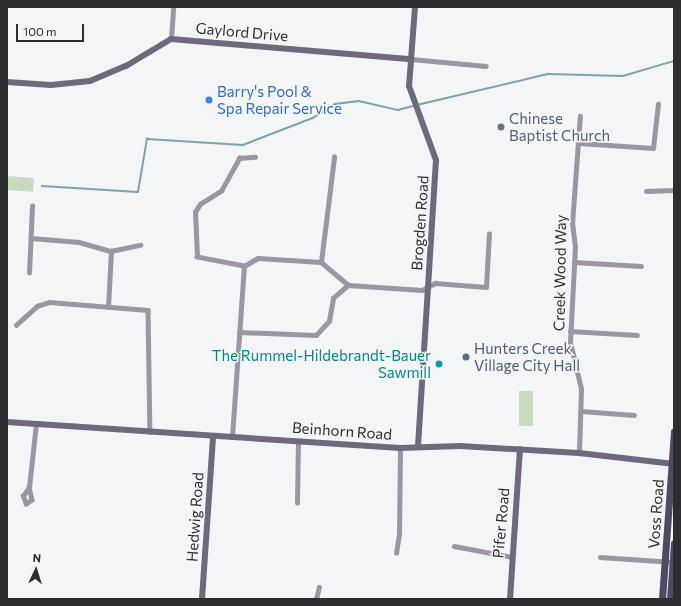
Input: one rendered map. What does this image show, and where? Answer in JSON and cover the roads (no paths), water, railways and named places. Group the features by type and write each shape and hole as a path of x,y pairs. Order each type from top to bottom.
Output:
{"main road":[{"name":"Voss Road","path":"670,599 669,562 674,431"},
{"name":"Voss Road","path":"662,599 674,543"}],"street":[{"path":"7,82 51,85 90,82 126,66 171,38 173,7"},
{"name":"Brogden Road","path":"415,7 409,86 436,160 418,446"},
{"name":"Gaylord Drive","path":"171,38 486,66"},
{"path":"579,143 653,148 658,104"},
{"name":"Creek Wood Way","path":"579,453 581,412 570,331 574,262 572,224 580,116"},
{"path":"255,156 239,158 221,191 200,204 195,212 197,257 244,266 258,258 321,262 348,285 428,287 435,283 486,287 489,234"},
{"path":"321,262 334,157"},
{"path":"646,191 674,190"},
{"path":"29,273 32,206"},
{"path":"31,238 80,242 111,251 140,245"},
{"path":"108,307 111,251"},
{"path":"574,262 641,266"},
{"path":"232,437 244,266"},
{"path":"239,332 316,335 329,321 333,298 348,285"},
{"path":"16,325 37,306 49,302 148,310 150,432"},
{"path":"570,331 637,336"},
{"path":"581,412 634,415"},
{"name":"Beinhorn Road","path":"7,422 400,448 418,446 579,453 673,464"},
{"path":"29,487 36,424"},
{"name":"Hedwig Road","path":"202,599 213,436"},
{"path":"297,503 298,442"},
{"path":"396,553 399,533 400,448"},
{"name":"Pifer Road","path":"510,599 520,450"},
{"path":"454,546 512,557"},
{"path":"600,556 669,562"},
{"path":"316,599 319,587"}],"waterway":[{"path":"417,105 548,74 623,76 674,61"},
{"path":"42,186 138,192 147,139 243,145 313,118 335,104 359,101 398,110 413,106"}],"place":[{"name":"Barry's Pool & Spa Repair Service","path":"209,100"},
{"name":"Chinese Baptist Church","path":"501,127"},
{"name":"Hunters Creek Village City Hall","path":"466,357"},
{"name":"The Rummel-Hildebrandt-Bauer Sawmill","path":"439,364"}]}
